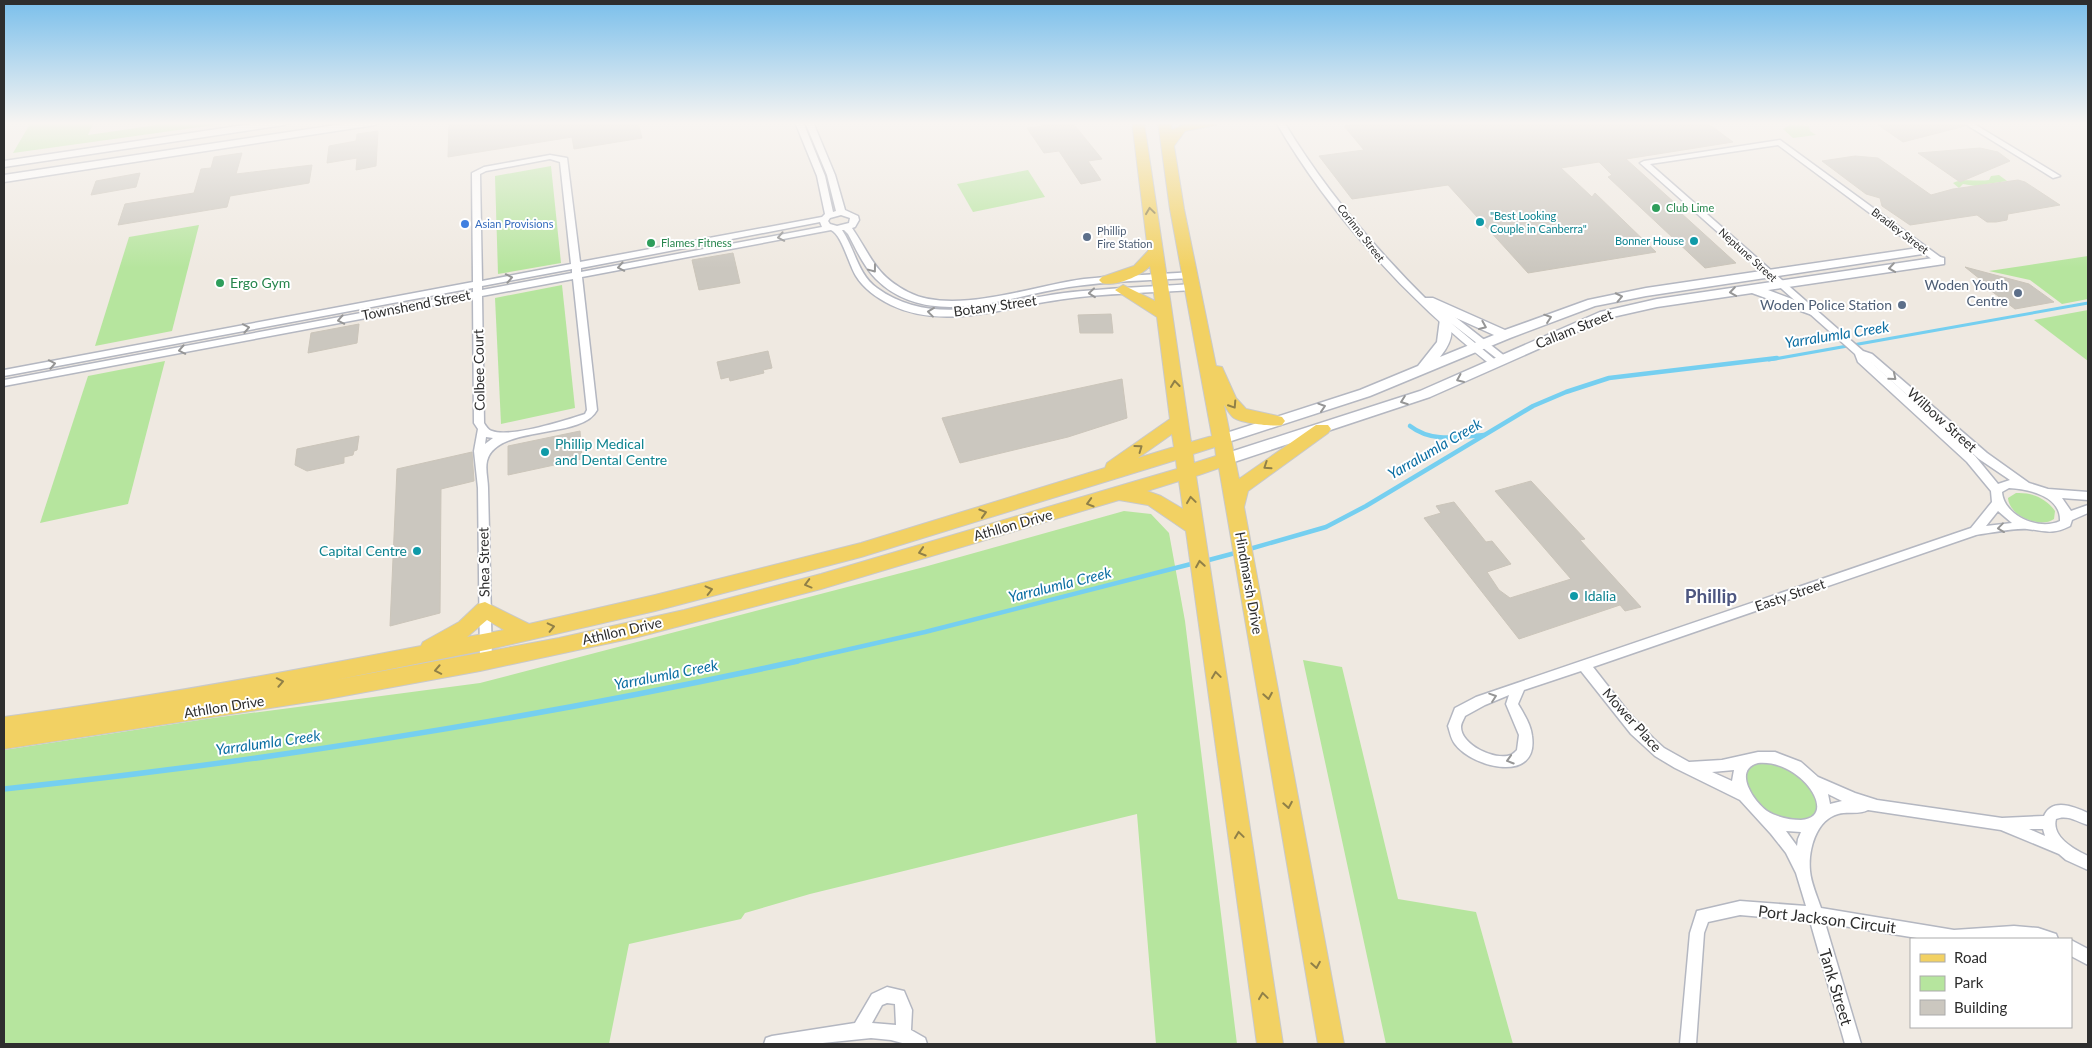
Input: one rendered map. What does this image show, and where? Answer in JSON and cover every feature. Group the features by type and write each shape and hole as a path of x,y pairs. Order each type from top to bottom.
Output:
{"main road":[{"path":"4,179 57,171"},
{"path":"1146,171 1183,450 1270,1044"},
{"name":"Hindmarsh Drive","path":"1173,171 1331,1044"},
{"path":"1107,280 1138,269 1156,252"},
{"path":"1123,290 1142,299 1165,315"},
{"path":"1204,345 1229,400 1240,414 1276,421"},
{"path":"1100,477 1179,421"},
{"path":"1237,518 1240,488 1266,466 1322,429"},
{"name":"Athllon Drive","path":"4,726 86,715 232,691 418,655 486,652 527,632 655,603 843,555 1222,438"},
{"name":"Athllon Drive","path":"4,740 345,688 486,652 640,628 779,592 1111,497 1226,459"},
{"path":"1111,497 1145,496 1161,503 1195,534"},
{"path":"418,655 466,628 485,610 527,632"}],"street":[{"name":"Colbee Court","path":"482,171 476,173 479,423 483,430 494,435 508,436 580,419 589,416 592,410 565,171"},
{"name":"Botany Street","path":"819,171 830,223 843,238 858,274 866,284 886,298 927,312 953,314 972,312 1062,296 1123,290 1160,283"},
{"path":"829,171 841,212"},
{"name":"Corinna Street","path":"1313,171 1386,266 1444,322 1478,345"},
{"name":"Neptune Street","path":"1654,171 1782,285"},
{"name":"Bradley Street","path":"1818,171 1940,261"},
{"path":"2048,171 2056,176"},
{"path":"841,212 850,214 854,218 853,223 847,228 830,223 841,212"},
{"name":"Townshend Street","path":"4,383 576,270 830,223"},
{"name":"Botany Street","path":"847,228 858,242 874,272 886,283 898,291 931,302 978,303 1068,284 1107,280 1160,283 1192,281"},
{"name":"Callam Street","path":"1222,438 1366,393 1505,334 1592,303 1646,292 1925,251"},
{"name":"Callam Street","path":"1226,459 1425,394 1604,315 1657,303 1940,261"},
{"name":"Wilbow Street","path":"1782,285 1844,340 1860,353 1869,356 1983,456 2025,485"},
{"name":"Townshend Street","path":"4,373 478,289"},
{"path":"1753,289 1812,311"},
{"name":"Corinna Street","path":"1412,292 1429,301 1498,361"},
{"path":"1429,301 1505,334"},
{"path":"1421,370 1445,342 1447,333 1444,322"},
{"name":"Wilbow Street","path":"1860,353 1861,360 1971,459 1996,490"},
{"name":"Shea Street","path":"483,430 478,452 481,462 486,652"},
{"path":"481,462 484,451 495,442 508,436"},
{"path":"2006,484 2025,485 2046,493 2061,504 2068,517 2066,523 2061,528 2051,530 2027,525 2009,515 1998,503 1995,496 1996,490 2006,484"},
{"path":"2046,493 2088,496"},
{"path":"1976,531 1998,503"},
{"path":"2068,517 2088,509"},
{"name":"Easty Street","path":"1519,688 1512,704 1525,731 1527,741 1524,750 1518,757 1509,762 1486,760 1475,755 1459,738 1456,728 1456,719 1460,711 1468,706 1584,665 1976,531 2027,525"},
{"name":"Mower Place","path":"1584,665 1641,734 1670,759 1722,781 1744,795"},
{"path":"1769,756 1782,759 1806,773 1815,782 1825,803 1824,812 1815,824 1793,827 1768,818 1750,803 1744,795 1739,775 1742,766 1748,760 1769,756"},
{"name":"Mower Place","path":"1686,765 1722,766 1748,760"},
{"path":"1815,782 1845,796 1877,806 2002,824 2047,822"},
{"path":"1824,812 1839,807 1877,806"},
{"path":"2062,849 2050,835 2047,822 2049,816 2062,811 2088,819"},
{"name":"Tank Street","path":"1768,818 1793,851 1803,872 1853,1044"},
{"name":"Tank Street","path":"1803,872 1805,839 1815,824"},
{"path":"2002,824 2062,849 2088,863"},
{"name":"Port Jackson Circuit","path":"1688,1044 1696,933 1702,916 1740,908 1814,914 1954,937 1972,937 2004,932 2024,933 2046,938"},
{"path":"2072,948 2088,958"},
{"path":"859,1031 877,999 893,994 898,996 904,1004 903,1034"},
{"path":"772,1044 830,1033 859,1031 903,1034 918,1044"}],"green space":[{"path":"524,171 552,171 561,263 498,274 495,176"},
{"path":"1029,171 1045,197 973,212 957,184"},
{"path":"1999,175 2007,181 1975,186 1963,184 1959,188 1953,183 1989,180 1991,176"},
{"path":"199,225 172,331 95,346 129,237"},
{"path":"2088,256 2088,299 2062,304 2030,280 1989,271"},
{"path":"562,285 575,408 501,424 495,298"},
{"path":"2088,310 2088,361 2034,320"},
{"path":"165,361 128,504 40,523 88,376"},
{"path":"2016,493 2033,495 2043,499 2055,511 2054,519 2048,522 2041,522 2026,519 2019,515 2010,504 2008,498"},
{"path":"1124,511 1151,514 1169,533 1185,621 1237,1044 1156,1044 1137,814 810,894 745,913 741,919 629,944 609,1044 4,1044 4,750 213,718 480,683 924,567"},
{"path":"1303,660 1342,667 1398,899 1476,912 1513,1044 1386,1044"},
{"path":"1762,761 1791,767 1815,787 1821,812 1812,823 1779,822 1748,795 1745,773 1752,765"}],"building":[{"path":"200,171 237,171 236,174 262,171 311,171 309,183 230,196 227,207 118,225 125,204 194,193"},
{"path":"1072,171 1095,171 1101,180 1081,184"},
{"path":"1330,171 1564,171 1592,197 1595,193 1656,252 1528,273 1448,185 1352,199"},
{"path":"1608,171 1639,171 1686,213 1681,213 1736,263 1705,268 1608,177 1612,175"},
{"path":"1835,171 1896,171 1931,195 1953,189 2018,180 2025,182 2060,205 2008,214 2007,220 1996,222 1987,222 1977,215 1910,225 1882,206 1880,198 1866,194"},
{"path":"1944,171 1986,171 1960,182"},
{"path":"140,173 136,187 91,195 96,181"},
{"path":"733,253 740,283 699,290 692,260"},
{"name":"Woden Youth Centre","path":"1965,267 2029,284 2054,302 2015,309 1981,283 1985,283"},
{"path":"1111,314 1113,333 1080,333 1078,315"},
{"path":"359,324 357,343 308,353 311,333"},
{"path":"768,351 772,368 763,370 764,373 730,381 729,377 721,379 717,362"},
{"path":"1122,379 1127,418 1068,437 960,463 942,418"},
{"name":"Phillip Medical and Dental Centre","path":"580,431 582,459 508,475 508,446"},
{"path":"359,436 357,450 354,451 353,455 344,457 344,463 307,471 295,465 297,449"},
{"name":"Capital Centre","path":"472,452 474,481 441,489 440,613 390,626 397,469"},
{"path":"1531,481 1585,539 1580,540 1641,607 1625,611 1620,605 1519,639 1424,518 1441,513 1436,506 1454,502 1486,542 1492,541 1511,564 1487,572 1499,590 1510,598 1571,579 1495,491"}],"waterway":[{"name":"Yarralumla Creek","path":"1769,360 2088,303"},
{"name":"Yarralumla Creek","path":"1246,550 1326,527 1366,506 1533,406 1566,392 1609,378 1777,358"},
{"path":"1410,426 1427,435 1436,437 1455,438 1484,435"},
{"name":"Yarralumla Creek","path":"1205,561 1239,552"},
{"name":"Yarralumla Creek","path":"793,662 925,632 1195,563"},
{"name":"Yarralumla Creek","path":"4,789 204,765 403,736 601,701 798,661"}],"place":[{"name":"Club Lime","path":"1656,208"},
{"name":"\"Best Looking Couple in Canberra\"","path":"1480,222"},
{"name":"Asian Provisions","path":"465,224"},
{"name":"Phillip Fire Station","path":"1087,237"},
{"name":"Bonner House","path":"1694,241"},
{"name":"Flames Fitness","path":"651,243"},
{"name":"Ergo Gym","path":"220,283"},
{"name":"Woden Youth Centre","path":"2018,293"},
{"name":"Woden Police Station","path":"1902,305"},
{"name":"Phillip Medical and Dental Centre","path":"545,452"},
{"name":"Capital Centre","path":"417,551"},
{"name":"Idalia","path":"1574,596"}],"district":[{"name":"Phillip","path":"1711,596"}]}
